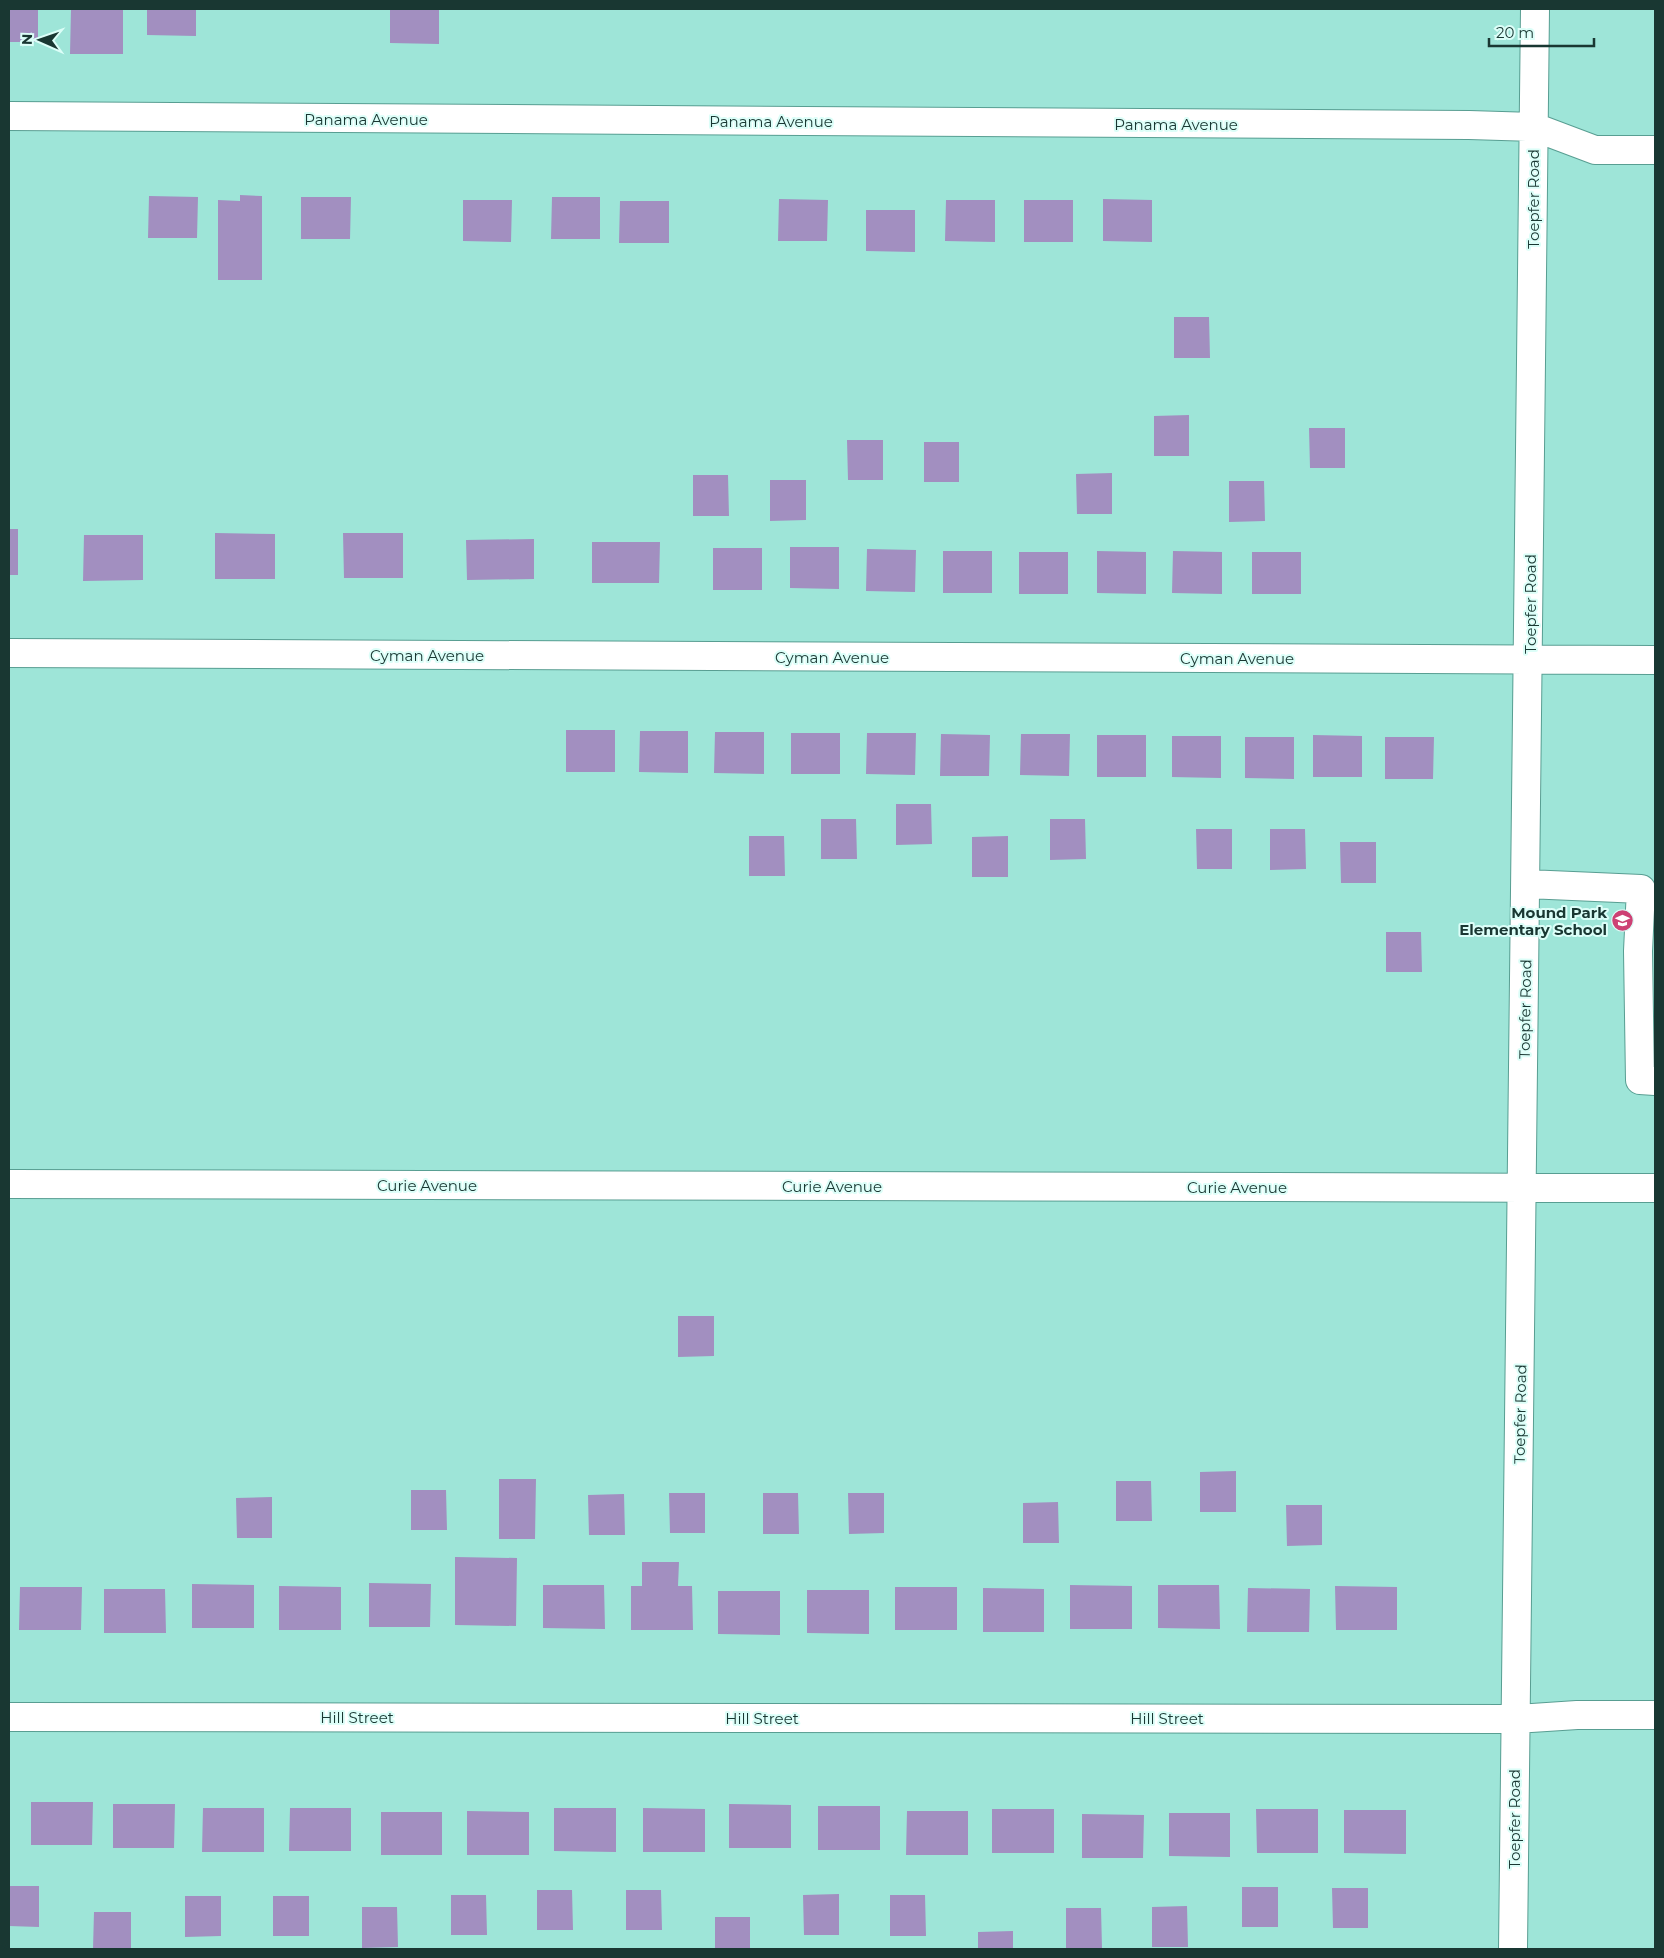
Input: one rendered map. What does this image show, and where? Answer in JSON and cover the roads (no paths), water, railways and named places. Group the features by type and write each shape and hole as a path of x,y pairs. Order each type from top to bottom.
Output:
{"street":[{"name":"Toepfer Road","path":"1513,1949 1527,884 1535,9"},
{"name":"Panama Avenue","path":"9,116 1534,127"},
{"path":"1534,127 1595,150 1655,150"},
{"name":"Cyman Avenue","path":"9,654 1655,660"},
{"path":"1527,884 1641,889 1647,953 1640,1080 1655,1081"},
{"name":"Curie Avenue","path":"9,1184 1655,1188"},
{"name":"Hill Street","path":"9,1717 1515,1719 1577,1715 1655,1715"}],"place":[{"name":"Mound Park Elementary School","path":"1623,921"}]}
